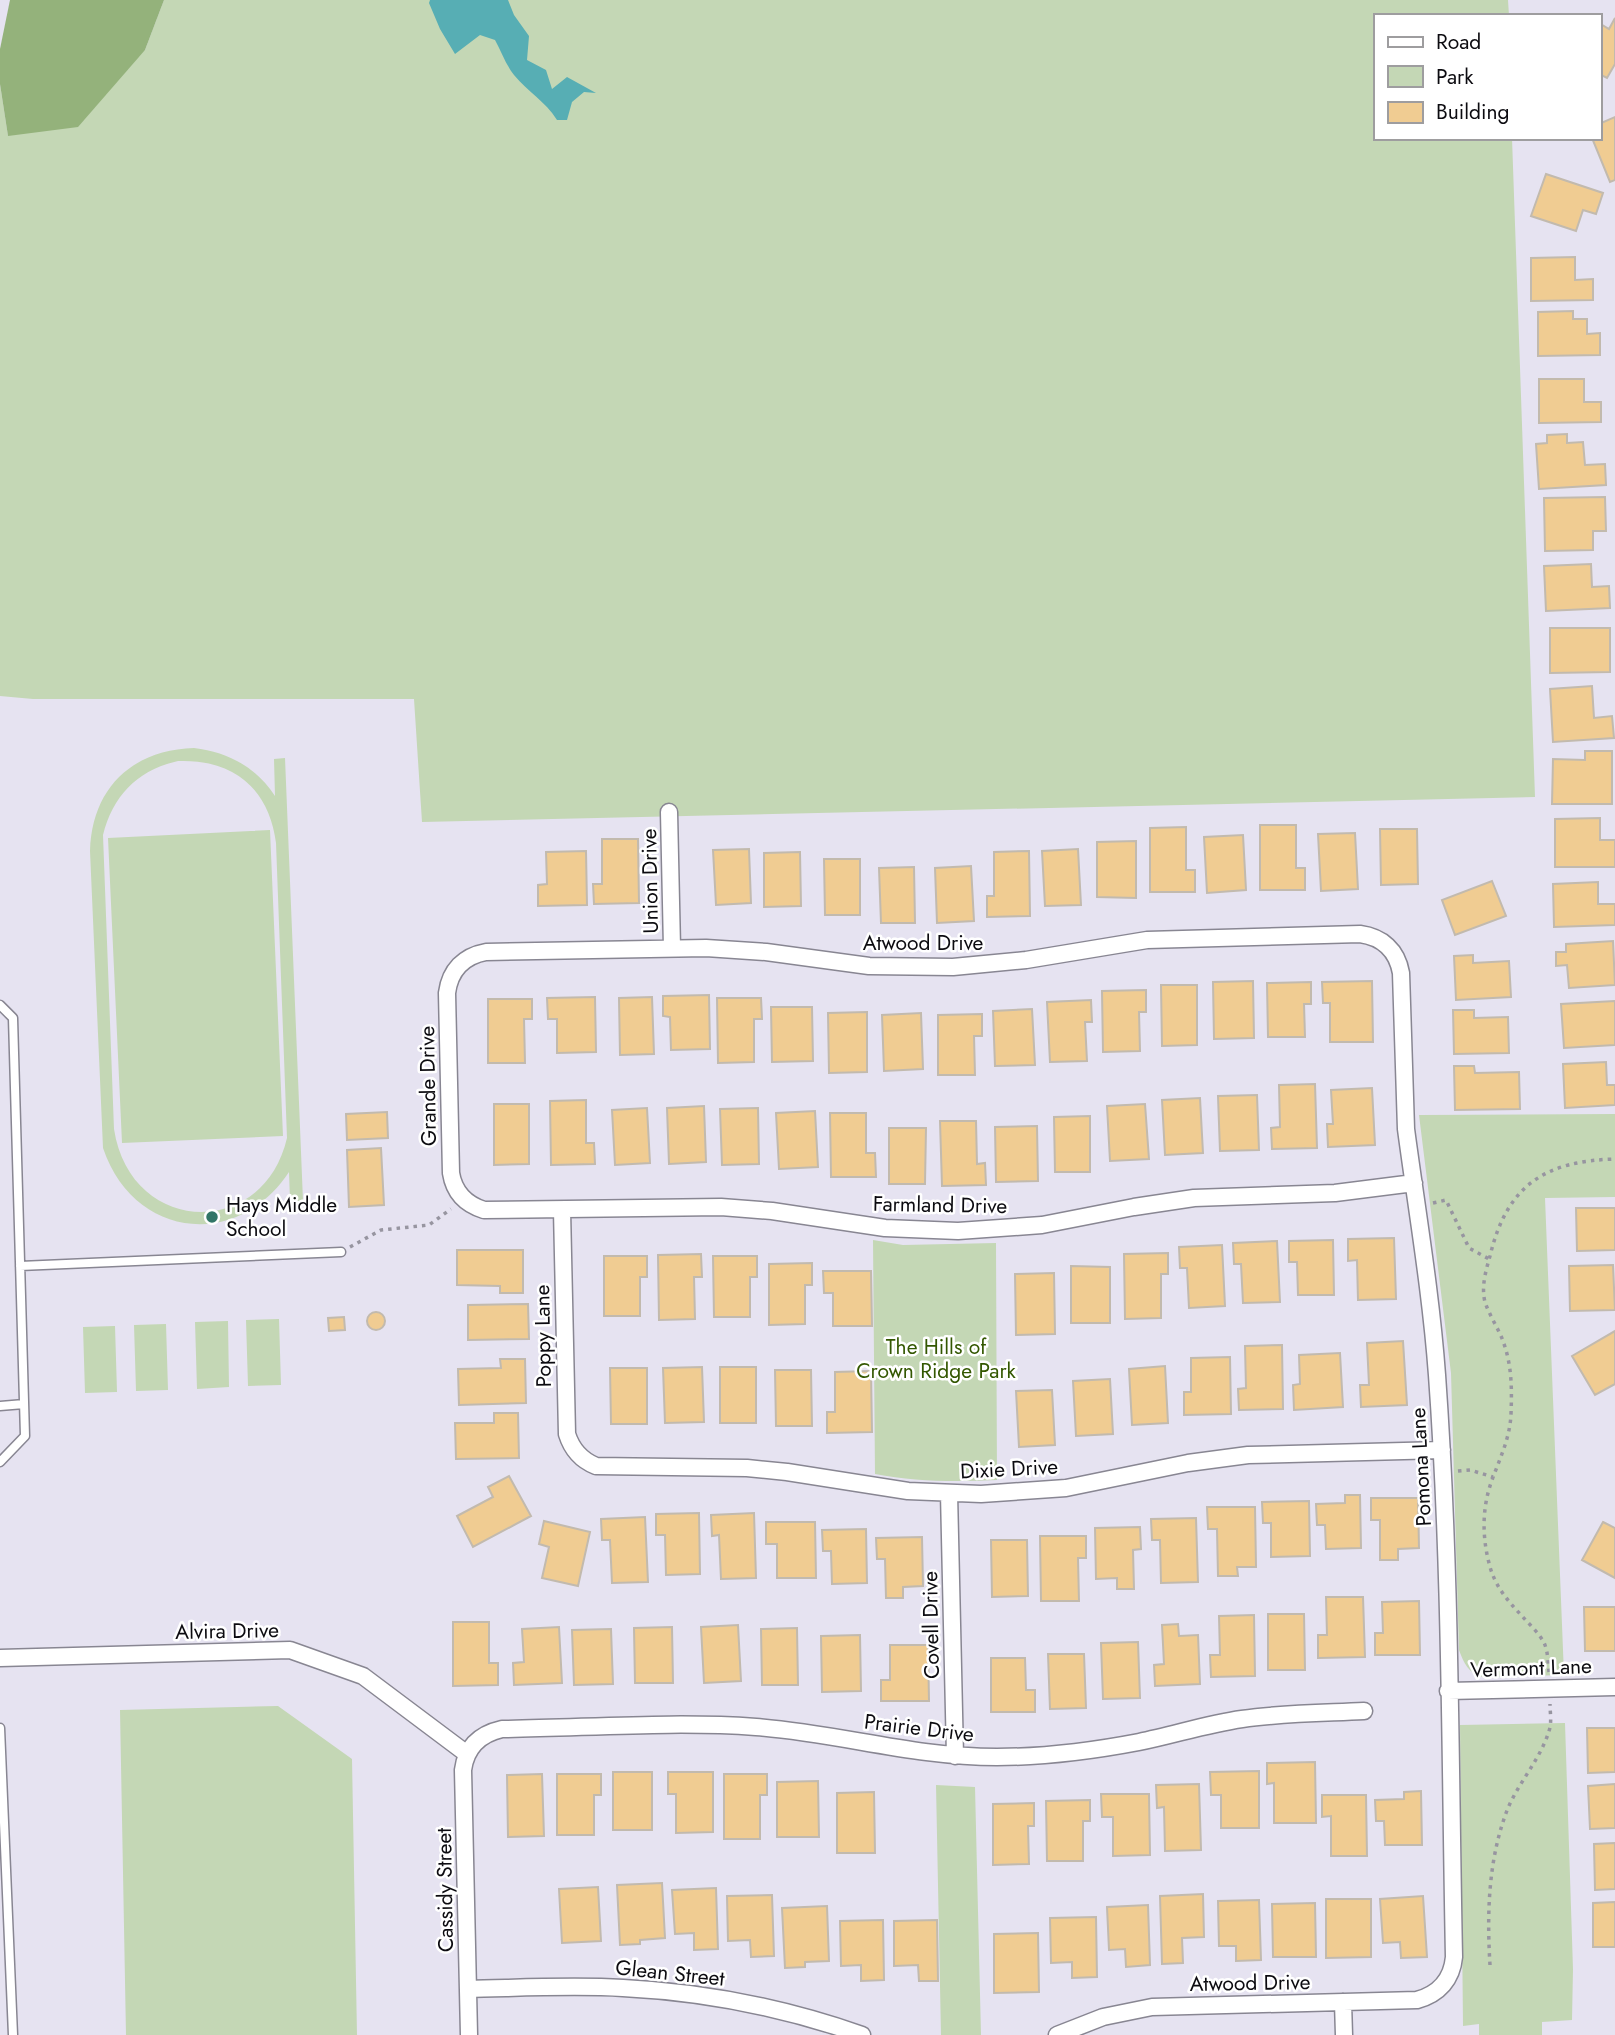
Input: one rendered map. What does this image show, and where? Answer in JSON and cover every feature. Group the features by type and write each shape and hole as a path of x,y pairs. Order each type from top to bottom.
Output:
{"street":[{"name":"Union Drive","path":"669,812 672,948"},
{"name":"Atwood Drive","path":"455,969 469,957 486,952 672,948 736,950 848,964 911,968 1005,963 1117,944 1178,938 1360,934 1380,940 1390,948"},
{"name":"Pomona Lane","path":"1390,948 1401,972 1404,1106 1432,1319 1442,1450 1454,1957 1452,1969 1444,1985"},
{"name":"Grande Drive","path":"455,969 449,980 447,993 451,1172 456,1190 465,1201"},
{"name":"Farmland Drive","path":"465,1201 476,1208 489,1211 691,1207 742,1209 885,1228 958,1231 1042,1225 1194,1198 1335,1193 1414,1183"},
{"name":"Poppy Lane","path":"562,1210 566,1427 569,1442 580,1457"},
{"name":"Dixie Drive","path":"580,1457 604,1468 747,1468 888,1488 949,1493 1002,1493 1066,1488 1188,1463 1248,1455 1442,1450"},
{"name":"Covell Drive","path":"949,1493 955,1756"},
{"name":"Alvira Drive","path":"0,1658 290,1650 363,1676 470,1750"},
{"name":"Vermont Lane","path":"1448,1691 1615,1687"},
{"name":"Prairie Drive","path":"470,1750 487,1734 502,1730 713,1725 788,1730 893,1749 955,1756 996,1757 1069,1753 1141,1742 1242,1719 1364,1711"},
{"name":"Cassidy Street","path":"469,2035 463,1770 470,1750"},
{"name":"Atwood Drive","path":"1057,2035 1103,2017 1152,2007 1418,2000 1432,1995 1444,1985"},
{"name":"Glean Street","path":"468,1989 599,1987 670,1992 764,2007 862,2035"},
{"path":"1343,2002 1344,2035"}],"lane":[{"path":"0,1005 13,1018 25,1436 0,1462"},
{"path":"20,1266 341,1252"},
{"path":"0,1406 24,1404"},
{"path":"0,1728 13,2035"}],"path":[{"path":"1490,1965 1487,1915 1495,1855 1505,1816 1520,1782 1550,1729 1550,1689 1545,1644 1496,1585 1483,1536 1483,1521 1493,1477 1507,1441 1512,1388 1510,1367 1502,1339 1485,1301 1484,1277 1493,1240 1505,1213 1534,1179 1561,1166 1583,1160 1615,1159"},
{"path":"341,1252 381,1230 429,1225 465,1201"},
{"path":"1443,1472 1470,1470 1493,1477"}],"green space":[{"path":"10,0 164,0 145,50 78,127 8,136 0,84 0,49"},
{"path":"164,0 1508,0 1509,14 1374,14 1374,140 1512,140 1535,797 422,822 414,699 33,699 0,696 0,84 8,136 145,50"},
{"path":"194,748 230,757 250,769 275,796 274,759 285,758 303,1201 290,1201 289,1172 267,1197 242,1214 215,1223 188,1223 161,1216 137,1201 117,1178 103,1148 90,851 92,829 107,791 120,777 134,765 172,750","holes":["178,761 216,765 245,781 256,792 272,824 276,843 287,1138 273,1172 252,1195 226,1208 198,1212 169,1206 144,1190 125,1164 114,1129 103,835 113,808 129,786 139,778"]},
{"path":"270,830 283,1136 122,1143 108,838"},
{"path":"1615,1114 1615,1197 1545,1198 1564,1675 1483,1677 1470,1670 1459,1650 1451,1373 1419,1115"},
{"name":"The Hills of Crown Ridge Park","path":"873,1240 903,1245 996,1243 997,1480 936,1481 875,1474"},
{"path":"279,1319 281,1385 248,1386 246,1320"},
{"path":"228,1321 229,1387 197,1389 195,1322"},
{"path":"166,1324 168,1390 136,1391 134,1325"},
{"path":"115,1326 117,1392 85,1393 83,1327"},
{"path":"278,1706 352,1759 357,2035 126,2035 120,1710"},
{"path":"1565,1723 1573,1969 1572,2020 1542,2022 1542,2035 1479,2035 1479,2024 1463,2026 1460,1725"},
{"path":"936,1785 975,1787 981,2035 941,2035"}],"water":[{"path":"430,0 508,0 514,15 529,36 527,60 546,70 552,89 567,77 596,93 584,92 572,102 567,120 557,120 514,75 495,40 480,35 455,54 440,29"}],"building":[{"path":"1615,18 1615,64 1607,78 1601,75 1601,24 1609,29"},
{"path":"1615,117 1615,180 1610,182 1593,140 1601,140 1601,123"},
{"path":"1546,174 1603,193 1596,214 1583,210 1576,231 1531,216"},
{"path":"1575,257 1575,280 1593,279 1593,300 1531,301 1531,258"},
{"path":"1573,311 1573,319 1587,319 1587,334 1600,333 1600,355 1538,356 1538,312"},
{"path":"1539,379 1584,379 1584,402 1601,402 1601,422 1539,423"},
{"path":"1567,434 1567,443 1583,442 1585,465 1605,464 1606,485 1539,489 1536,444 1547,443 1547,435"},
{"path":"1605,497 1606,531 1593,531 1593,550 1545,551 1544,498"},
{"path":"1591,564 1592,587 1609,586 1610,608 1546,611 1544,566"},
{"path":"1550,628 1610,628 1610,672 1550,673"},
{"path":"1592,686 1594,718 1612,716 1614,738 1553,742 1550,689"},
{"path":"1585,751 1612,751 1612,804 1552,804 1553,759 1585,760"},
{"path":"1600,818 1600,840 1615,840 1615,867 1555,867 1555,819"},
{"path":"1260,825 1296,825 1296,868 1305,868 1305,890 1260,890"},
{"path":"1186,827 1186,870 1195,870 1195,892 1150,892 1150,828"},
{"path":"1380,829 1417,829 1418,884 1381,885"},
{"path":"1355,833 1358,889 1321,891 1318,834"},
{"path":"1243,835 1246,890 1207,893 1204,837"},
{"path":"602,839 638,839 639,903 594,904 593,884 602,884"},
{"path":"1136,841 1136,898 1097,897 1097,842"},
{"path":"749,849 751,903 716,905 713,850"},
{"path":"1078,849 1081,905 1045,906 1042,851"},
{"path":"586,851 587,905 538,906 538,885 547,884 546,852"},
{"path":"1029,851 1030,916 987,917 987,896 994,896 994,852"},
{"path":"800,852 801,906 764,907 764,853"},
{"path":"824,859 860,859 860,915 825,915"},
{"path":"971,866 974,921 937,923 935,868"},
{"path":"914,867 915,923 881,923 879,868"},
{"path":"1492,881 1506,916 1455,935 1442,900"},
{"path":"1598,882 1598,904 1615,904 1615,925 1554,927 1553,884"},
{"path":"1613,941 1615,985 1569,988 1567,965 1556,966 1556,952 1566,952 1566,944"},
{"path":"1473,955 1473,963 1509,961 1511,997 1456,1000 1454,956"},
{"path":"1253,981 1254,1038 1214,1039 1213,982"},
{"path":"1372,981 1373,1042 1330,1042 1330,1003 1323,1003 1322,982"},
{"path":"1311,982 1311,1004 1304,1004 1305,1037 1268,1037 1267,983"},
{"path":"1161,985 1197,985 1197,1045 1162,1046"},
{"path":"1146,990 1146,1012 1139,1012 1140,1051 1103,1052 1102,991"},
{"path":"709,995 710,1049 671,1050 670,1017 663,1016 663,996"},
{"path":"595,997 596,1052 557,1053 557,1019 548,1019 547,998"},
{"path":"652,997 654,1054 620,1055 619,998"},
{"path":"717,998 761,998 762,1019 754,1019 754,1062 718,1063"},
{"path":"488,999 532,999 532,1019 524,1019 525,1063 488,1063"},
{"path":"1091,1000 1092,1022 1085,1022 1087,1061 1050,1062 1047,1002"},
{"path":"1615,1001 1615,1045 1564,1048 1561,1004"},
{"path":"771,1007 812,1007 813,1061 772,1062"},
{"path":"1032,1009 1035,1065 995,1066 993,1011"},
{"path":"1453,1010 1474,1010 1474,1018 1508,1017 1509,1053 1454,1054"},
{"path":"867,1012 867,1072 829,1073 828,1013"},
{"path":"921,1013 923,1069 884,1071 882,1015"},
{"path":"982,1014 982,1036 974,1036 975,1075 938,1075 938,1015"},
{"path":"1606,1062 1607,1085 1615,1085 1615,1105 1565,1108 1563,1064"},
{"path":"1454,1066 1474,1066 1475,1073 1519,1072 1520,1109 1455,1110"},
{"path":"1315,1084 1317,1148 1272,1149 1271,1128 1280,1127 1279,1085"},
{"path":"1372,1088 1375,1145 1328,1147 1327,1124 1333,1124 1331,1090"},
{"path":"1257,1095 1259,1150 1220,1151 1218,1096"},
{"path":"1200,1098 1203,1153 1165,1155 1162,1100"},
{"path":"586,1100 586,1143 594,1143 595,1164 551,1165 550,1101"},
{"path":"494,1104 529,1104 529,1164 494,1165"},
{"path":"1145,1104 1149,1159 1110,1161 1107,1106"},
{"path":"704,1106 706,1162 669,1164 667,1108"},
{"path":"647,1108 650,1163 615,1165 612,1110"},
{"path":"758,1108 759,1164 722,1165 720,1109"},
{"path":"815,1111 818,1167 779,1169 776,1113"},
{"path":"387,1112 388,1138 347,1140 346,1114"},
{"path":"830,1113 866,1113 866,1153 875,1153 876,1177 831,1177"},
{"path":"1090,1116 1090,1172 1055,1172 1054,1117"},
{"path":"940,1121 976,1121 977,1164 985,1163 986,1185 942,1186"},
{"path":"1037,1126 1038,1181 996,1182 995,1127"},
{"path":"889,1128 926,1128 925,1184 889,1184"},
{"path":"381,1148 384,1205 349,1207 347,1150"},
{"path":"1576,1208 1615,1208 1615,1250 1577,1251"},
{"path":"1394,1238 1396,1299 1358,1300 1357,1260 1348,1261 1348,1239"},
{"path":"1333,1240 1334,1295 1298,1295 1297,1262 1289,1262 1289,1241"},
{"path":"1277,1241 1280,1302 1243,1303 1241,1264 1234,1264 1233,1243"},
{"path":"1222,1245 1225,1306 1189,1308 1187,1268 1180,1268 1179,1247"},
{"path":"457,1250 523,1250 523,1293 500,1293 500,1286 457,1285"},
{"path":"1168,1253 1168,1274 1161,1274 1161,1318 1125,1319 1124,1254"},
{"path":"701,1254 702,1277 694,1277 695,1319 659,1320 658,1255"},
{"path":"604,1256 647,1256 647,1277 640,1277 640,1316 604,1316"},
{"path":"713,1256 757,1256 757,1277 750,1277 750,1317 714,1317"},
{"path":"812,1263 812,1285 805,1285 805,1324 769,1325 769,1264"},
{"path":"1613,1265 1615,1310 1570,1311 1569,1266"},
{"path":"1071,1266 1110,1267 1110,1323 1071,1323"},
{"path":"823,1271 871,1271 872,1326 833,1326 833,1293 824,1293"},
{"path":"1054,1273 1055,1334 1016,1335 1015,1274"},
{"path":"528,1304 529,1339 468,1340 468,1305"},
{"path":"376,1312 382,1315 385,1321 382,1327 376,1330 370,1327 367,1321 370,1315"},
{"path":"344,1317 345,1330 329,1331 328,1318"},
{"path":"1615,1331 1615,1384 1595,1395 1572,1356"},
{"path":"1403,1341 1407,1405 1361,1407 1360,1385 1369,1385 1367,1343"},
{"path":"1282,1345 1283,1409 1239,1410 1238,1389 1246,1388 1245,1346"},
{"path":"1340,1353 1343,1407 1294,1410 1293,1385 1300,1384 1299,1355"},
{"path":"1230,1357 1231,1414 1184,1415 1184,1392 1191,1392 1191,1358"},
{"path":"500,1359 525,1359 526,1403 459,1405 458,1369 501,1368"},
{"path":"1165,1366 1168,1423 1132,1425 1129,1369"},
{"path":"702,1367 704,1422 665,1423 663,1368"},
{"path":"720,1367 756,1367 756,1423 720,1423"},
{"path":"610,1368 647,1368 647,1424 611,1424"},
{"path":"775,1370 811,1370 812,1426 776,1426"},
{"path":"871,1371 872,1432 827,1433 827,1412 835,1412 835,1372"},
{"path":"1110,1379 1113,1434 1076,1436 1073,1381"},
{"path":"1052,1390 1055,1445 1019,1447 1016,1391"},
{"path":"494,1413 518,1413 519,1458 456,1459 455,1423 494,1423"},
{"path":"509,1476 531,1516 473,1547 457,1516 493,1497 488,1487"},
{"path":"1345,1495 1360,1495 1361,1548 1326,1549 1325,1525 1317,1525 1316,1504 1345,1503"},
{"path":"1371,1498 1418,1498 1419,1548 1398,1549 1398,1560 1380,1560 1380,1520 1371,1520"},
{"path":"1309,1501 1310,1556 1271,1557 1271,1523 1263,1523 1262,1502"},
{"path":"1207,1507 1255,1507 1256,1567 1237,1567 1238,1576 1218,1576 1217,1529 1208,1529"},
{"path":"699,1513 700,1574 666,1575 665,1535 656,1535 656,1514"},
{"path":"754,1513 756,1578 721,1579 719,1535 712,1536 711,1515"},
{"path":"645,1517 648,1582 612,1583 610,1540 602,1540 601,1519"},
{"path":"1196,1518 1198,1582 1161,1583 1160,1540 1152,1540 1151,1519"},
{"path":"544,1521 590,1532 578,1586 542,1578 549,1547 539,1544"},
{"path":"766,1522 815,1522 816,1578 777,1578 777,1544 766,1544"},
{"path":"1603,1522 1615,1528 1615,1578 1582,1560"},
{"path":"1140,1527 1141,1549 1133,1550 1134,1589 1117,1589 1117,1578 1096,1579 1095,1528"},
{"path":"866,1529 867,1583 832,1584 831,1551 823,1551 822,1530"},
{"path":"1040,1536 1086,1536 1086,1558 1078,1558 1079,1601 1041,1601"},
{"path":"922,1537 923,1586 903,1587 903,1598 886,1598 885,1559 877,1559 876,1538"},
{"path":"991,1540 1027,1540 1028,1596 992,1597"},
{"path":"1326,1597 1363,1597 1365,1657 1318,1658 1318,1635 1327,1635"},
{"path":"1419,1601 1420,1655 1375,1655 1375,1633 1383,1633 1382,1602"},
{"path":"1584,1607 1615,1607 1615,1651 1585,1651"},
{"path":"1268,1614 1304,1614 1305,1670 1268,1670"},
{"path":"1254,1615 1255,1676 1211,1677 1210,1655 1220,1655 1219,1616"},
{"path":"453,1622 489,1622 489,1663 498,1663 498,1685 453,1686"},
{"path":"1178,1624 1179,1636 1198,1635 1200,1684 1155,1686 1154,1665 1164,1664 1162,1625"},
{"path":"738,1625 741,1681 704,1683 701,1627"},
{"path":"559,1627 562,1683 514,1685 513,1663 524,1662 522,1629"},
{"path":"672,1627 673,1683 635,1683 634,1628"},
{"path":"797,1628 798,1685 762,1685 761,1629"},
{"path":"611,1629 613,1684 574,1685 572,1630"},
{"path":"860,1635 861,1691 822,1692 821,1636"},
{"path":"1138,1642 1140,1698 1103,1699 1101,1643"},
{"path":"890,1645 928,1645 929,1701 881,1701 881,1680 890,1680"},
{"path":"1048,1654 1084,1654 1086,1708 1050,1709"},
{"path":"991,1658 1025,1658 1026,1690 1035,1690 1035,1712 991,1712"},
{"path":"1587,1728 1615,1728 1615,1772 1588,1773"},
{"path":"1315,1762 1316,1823 1274,1823 1274,1783 1267,1784 1267,1763"},
{"path":"1259,1771 1259,1828 1221,1828 1221,1795 1211,1795 1210,1772"},
{"path":"613,1772 652,1772 652,1830 613,1830"},
{"path":"668,1772 713,1772 713,1832 676,1833 676,1794 668,1794"},
{"path":"542,1774 544,1836 508,1837 507,1775"},
{"path":"557,1774 601,1774 601,1795 594,1795 594,1835 557,1835"},
{"path":"724,1774 767,1774 767,1795 760,1795 760,1839 724,1839"},
{"path":"818,1781 819,1837 777,1837 777,1782"},
{"path":"1199,1784 1201,1850 1165,1851 1164,1807 1157,1808 1156,1785"},
{"path":"1615,1784 1615,1828 1590,1829 1588,1786"},
{"path":"1421,1791 1422,1845 1385,1845 1384,1821 1376,1821 1375,1800 1404,1799 1404,1792"},
{"path":"874,1792 875,1853 837,1853 837,1793"},
{"path":"1101,1794 1149,1794 1150,1855 1113,1856 1113,1817 1102,1817"},
{"path":"1322,1795 1366,1795 1367,1856 1331,1856 1331,1816 1322,1817"},
{"path":"1090,1800 1090,1821 1083,1821 1083,1861 1047,1861 1046,1801"},
{"path":"1034,1803 1034,1826 1028,1826 1029,1864 993,1865 993,1804"},
{"path":"1615,1843 1615,1889 1595,1890 1594,1844"},
{"path":"662,1883 665,1938 620,1945 617,1885"},
{"path":"598,1887 601,1941 562,1943 559,1889"},
{"path":"716,1888 718,1949 694,1950 694,1933 675,1934 672,1890"},
{"path":"1203,1894 1204,1937 1182,1938 1183,1963 1162,1964 1160,1896"},
{"path":"772,1895 774,1956 751,1957 750,1940 728,1941 727,1896"},
{"path":"1423,1896 1427,1957 1401,1958 1400,1942 1383,1943 1380,1899"},
{"path":"1326,1899 1371,1899 1371,1957 1326,1958"},
{"path":"1259,1900 1261,1960 1236,1961 1236,1946 1219,1946 1218,1901"},
{"path":"1615,1902 1615,1947 1593,1947 1593,1903"},
{"path":"1315,1903 1316,1957 1273,1957 1272,1904"},
{"path":"1148,1905 1150,1965 1126,1967 1125,1949 1109,1950 1107,1907"},
{"path":"827,1906 829,1961 805,1962 805,1967 785,1968 782,1908"},
{"path":"1096,1917 1097,1977 1072,1978 1072,1962 1051,1963 1050,1918"},
{"path":"883,1920 884,1980 861,1981 861,1965 841,1966 840,1921"},
{"path":"937,1920 938,1981 919,1981 918,1965 894,1966 894,1921"},
{"path":"1038,1933 1039,1992 994,1993 994,1934"}],"place":[{"name":"Hays Middle School","path":"212,1217"}]}
